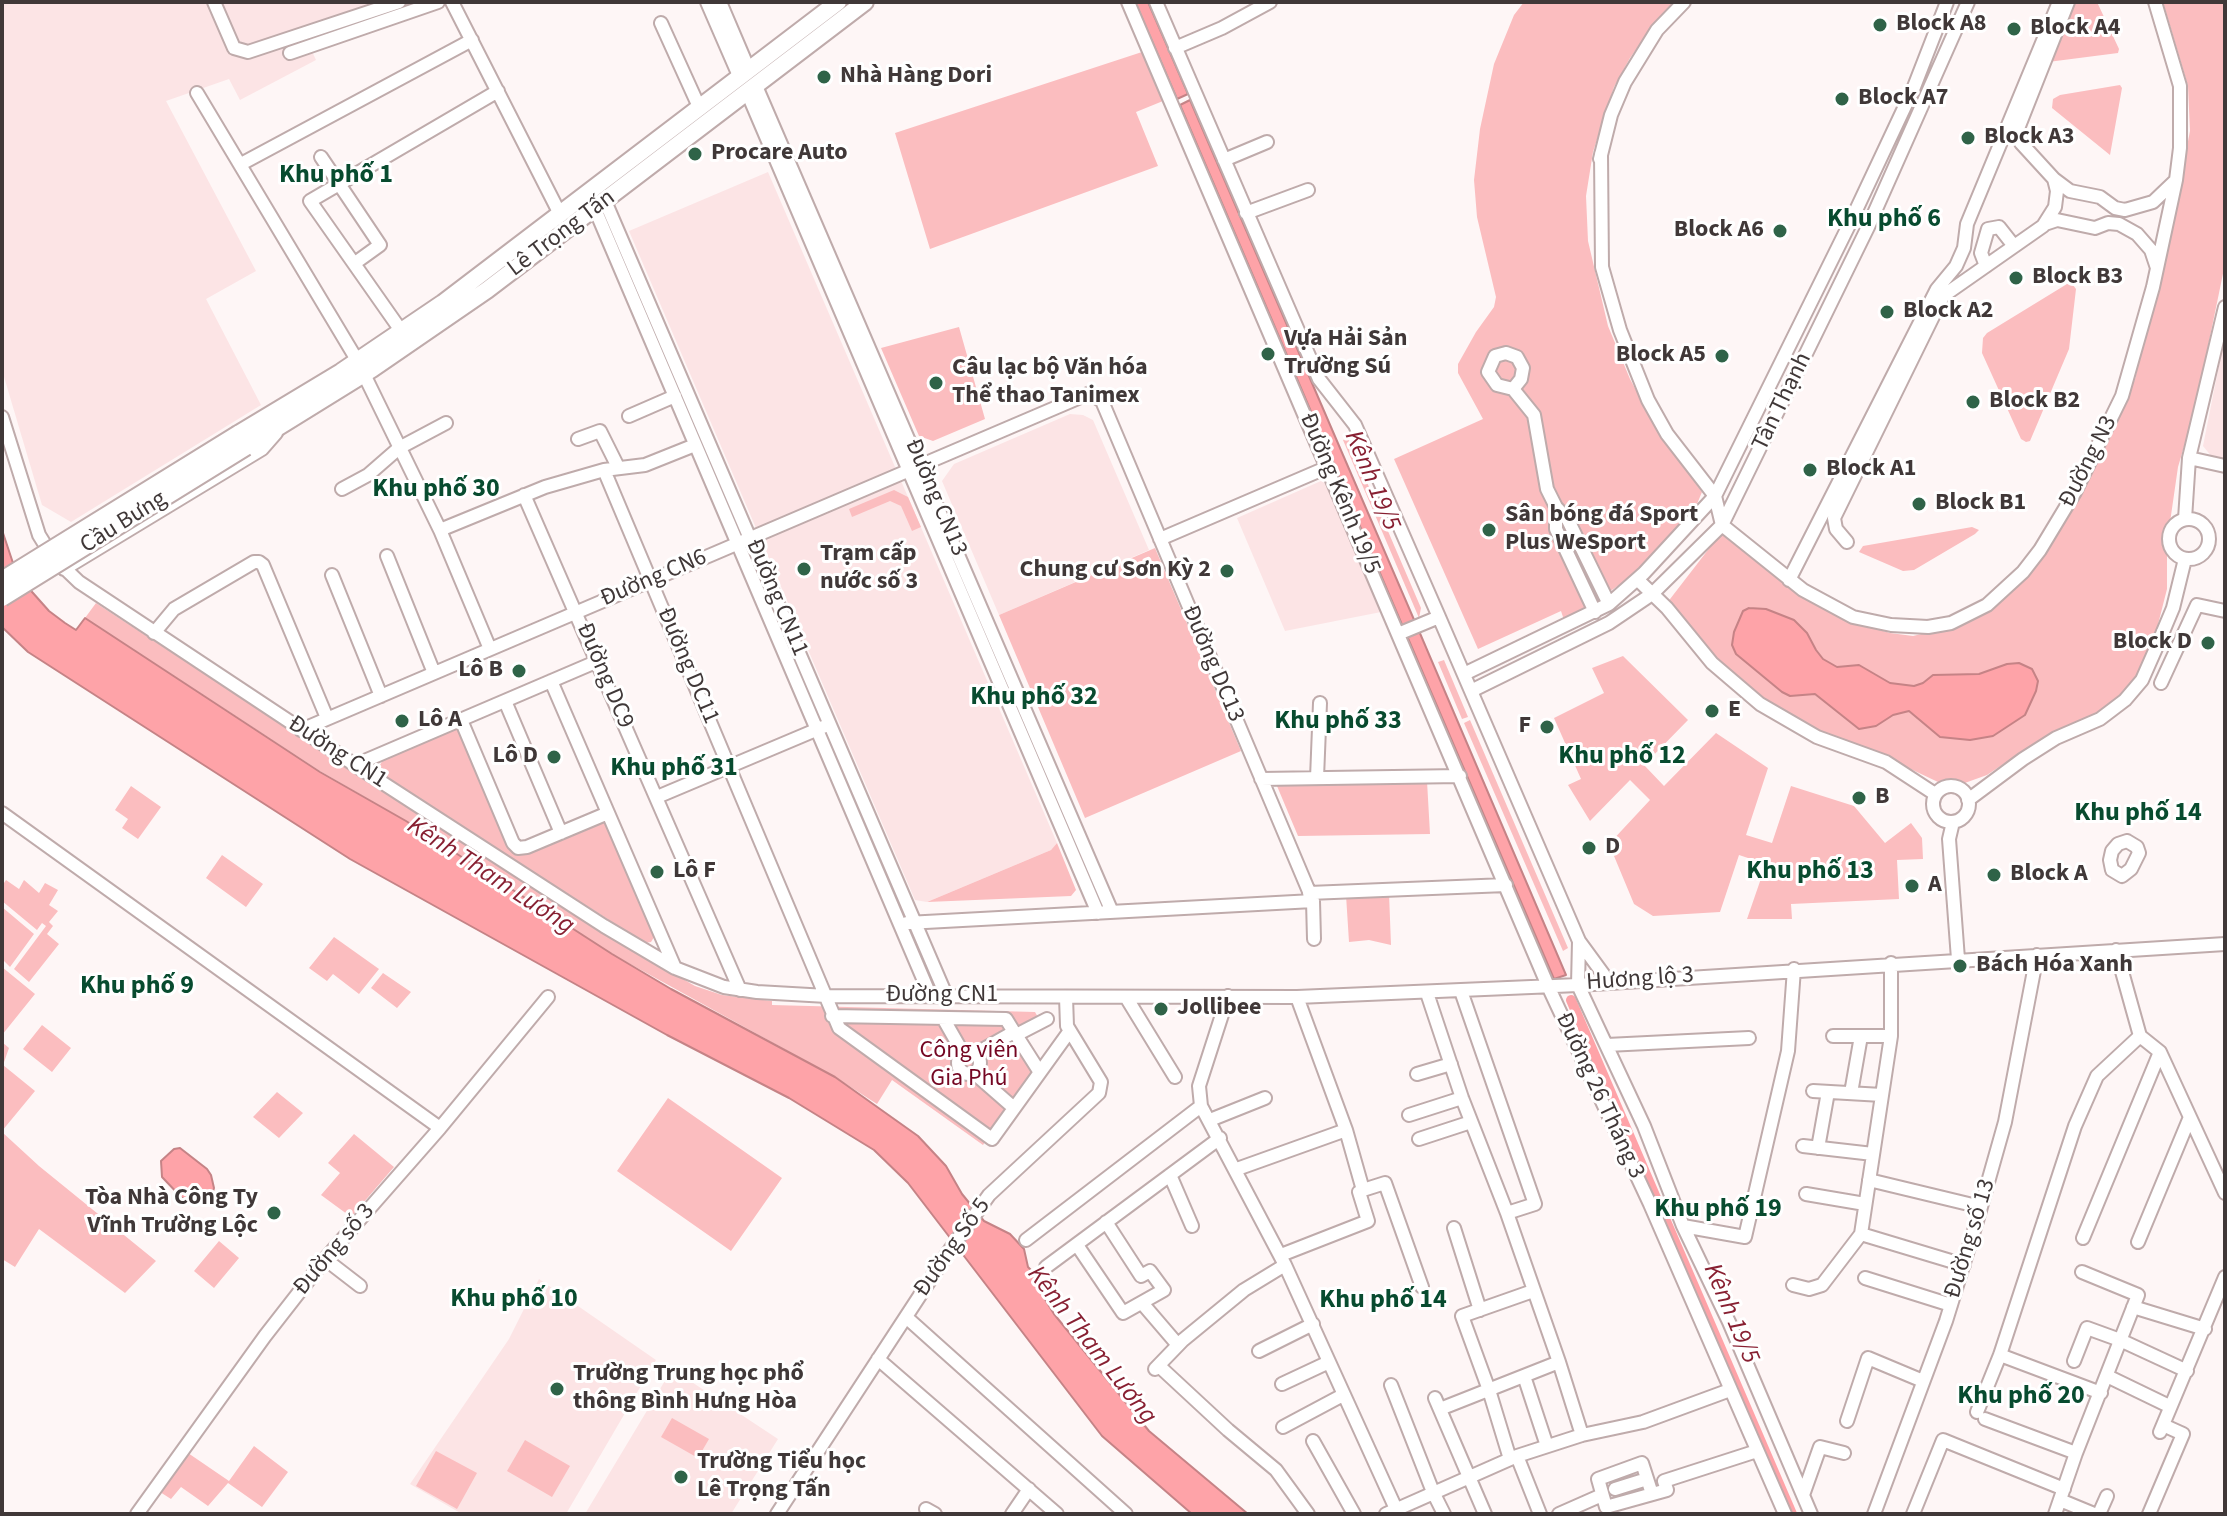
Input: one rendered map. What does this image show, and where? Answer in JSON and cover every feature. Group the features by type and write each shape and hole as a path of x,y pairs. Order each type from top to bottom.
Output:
{"main road":[{"name":"Lê Trọng Tấn","path":"242,441 487,290 600,205 748,82 838,2"},
{"name":"Lê Trọng Tấn","path":"242,441 284,425 402,332 700,109 748,82 865,2"},
{"name":"Cầu Bưng","path":"2,580 242,441"},
{"name":"Cầu Bưng","path":"2,598 242,441"}],"street":[{"path":"214,2 234,48 248,52 399,2"},
{"path":"290,53 438,2"},
{"path":"452,2 561,216"},
{"name":"Đường CN13","path":"707,2 748,82 1112,912"},
{"name":"Đường CN13","path":"720,2 748,82"},
{"name":"Đường Kênh 19/5","path":"1128,2 1184,99 1224,160 1319,379 1355,425 1579,941 1609,982"},
{"name":"Đường Kênh 19/5","path":"1156,2 1175,48 1184,99 1328,467 1406,631 1460,776 1506,885 1564,985"},
{"path":"1684,2 1657,30 1631,72 1611,115 1601,154 1602,267 1620,330 1643,388 1667,434 1715,496 1722,525"},
{"name":"Tân Thạnh","path":"1464,674 1609,604 1638,580 1715,496 1914,87 1947,2"},
{"name":"Tân Thạnh","path":"1471,691 1609,623 1652,594 1722,525 1868,227 1968,2"},
{"path":"1789,580 1937,289 1956,266 1964,248 1967,224 2059,2"},
{"path":"2068,2 2017,131 2021,143 2054,179 2070,191 2100,197 2125,210 2147,206 2176,180"},
{"name":"Đường N3","path":"1722,525 1789,580 1820,600 1853,617 1891,625 1928,627 1951,623 1987,605 2023,572 2040,550 2106,433 2122,396 2157,268 2176,180 2180,148 2180,86 2155,2"},
{"path":"1175,48 1222,28 1262,4"},
{"path":"661,23 700,109"},
{"path":"241,164 472,40"},
{"path":"402,332 310,201 498,91"},
{"path":"197,93 279,226 360,368 440,530 490,649"},
{"path":"1224,160 1267,142"},
{"path":"321,157 380,245 355,263"},
{"path":"2054,179 2057,209"},
{"path":"1246,213 1308,190"},
{"path":"1847,542 1836,529 1834,518 1943,296 2043,226 2070,191"},
{"path":"2104,225 2112,216 2110,204"},
{"name":"Đường CN11","path":"600,205 737,543 915,922 946,995"},
{"name":"Đường CN11","path":"600,205 750,538 930,995"},
{"path":"2057,209 2095,228 2119,224 2137,234 2151,250 2157,268"},
{"path":"1986,266 1981,253 1988,229 1999,227 2014,246"},
{"path":"2185,519 2189,458 2225,307"},
{"path":"1513,389 1534,415 1543,473 1556,507 1556,529 1595,612"},
{"name":"Đường CN6","path":"301,730 1085,393 1095,394"},
{"name":"Đường DC13","path":"1095,394 1102,401 1311,897 1314,939"},
{"path":"629,416 675,396"},
{"name":"Đường CN1","path":"2,417 39,535 64,569 301,730 530,879 675,968 710,983 740,990 827,996 1056,997"},
{"path":"342,489 368,475 399,448 446,423"},
{"path":"64,569 262,449 284,425"},
{"name":"Đường DC11","path":"578,439 600,431 651,581 827,996 832,1016"},
{"path":"440,530 524,495 611,468 645,465 695,445"},
{"path":"2189,458 2225,466"},
{"name":"Đường CN13","path":"915,467 1098,913"},
{"path":"1160,539 1328,467"},
{"name":"Đường DC9","path":"524,495 740,990"},
{"path":"1556,507 1568,520 1609,604"},
{"path":"2185,519 2201,522 2209,533 2210,541 2199,557 2185,559 2171,549 2169,537 2175,524 2185,519"},
{"path":"2210,541 2225,544"},
{"path":"387,556 434,673"},
{"path":"1968,800 2023,759 2056,738 2100,719 2125,700 2142,680 2168,620 2185,559"},
{"path":"154,633 174,609 254,562 261,562 327,718"},
{"path":"332,575 381,696"},
{"path":"1638,580 1712,663 1760,704 1817,737 1886,762 1935,794"},
{"path":"2161,683 2197,605 2225,611"},
{"path":"1406,631 1439,617"},
{"path":"355,765 598,661"},
{"path":"551,681 675,968"},
{"path":"505,701 561,833"},
{"path":"1317,778 1320,703"},
{"path":"461,720 515,846 527,847 608,813"},
{"path":"657,797 823,727"},
{"path":"1261,779 1460,776"},
{"path":"1945,787 1957,787 1968,800 1967,812 1953,822 1937,816 1932,805 1935,794 1945,787"},
{"path":"2,813 440,1128"},
{"path":"1953,822 1949,839 1958,959"},
{"path":"900,923 1098,913 1506,885"},
{"name":"Đường Kênh 19/5","path":"1564,985 1579,941"},
{"name":"Hương lộ 3","path":"1056,997 1297,997 1427,993 2225,944"},
{"path":"2116,950 2140,1036 2160,1052 2225,1193"},
{"name":"Đường số 13","path":"1874,1514 1951,1305 1981,1207 2005,1122 2037,955"},
{"path":"1793,1285 1809,1289 1822,1285 1861,1234 1891,1036 1891,963"},
{"path":"1683,1226 1745,1237 1788,1051 1794,969"},
{"name":"Đường 26 Tháng 3","path":"1564,985 1607,1045 1644,1126 1683,1226 1679,1247 1729,1322 1811,1514"},
{"name":"Đường 26 Tháng 3","path":"1564,985 1679,1247 1730,1390 1785,1514"},
{"path":"1461,991 1535,1204 1507,1213"},
{"path":"1427,993 1462,1098 1507,1213 1582,1435"},
{"path":"1228,996 1199,1086 1201,1106 1237,1169 1313,1324 1391,1512 1514,1457 1582,1435 1643,1422 1730,1390"},
{"name":"Đường số 3","path":"137,1514 238,1372 325,1259 440,1128 548,997"},
{"path":"973,1060 1047,1019 1056,997"},
{"path":"1056,997 1068,1028"},
{"path":"1126,997 1175,1077"},
{"path":"1297,997 1346,1130 1363,1190"},
{"path":"832,1016 844,1033 992,1139 1068,1028"},
{"path":"832,1016 1006,1019 1039,1071"},
{"path":"943,1018 973,1060 1014,1108"},
{"path":"1047,1019 1068,1028"},
{"name":"Đường Số 5","path":"777,1514 989,1195 1099,1093 1101,1082 1068,1028"},
{"path":"1833,1036 1891,1036"},
{"path":"1851,1093 1861,1036"},
{"path":"2076,1453 1981,1415 2081,1114 2097,1076 2140,1036"},
{"path":"1607,1045 1749,1038"},
{"path":"2083,1238 2160,1052"},
{"path":"1417,1074 1451,1064"},
{"path":"1813,1091 1882,1095"},
{"path":"1818,1148 1828,1092"},
{"path":"1210,1120 1265,1098"},
{"path":"1409,1115 1462,1098"},
{"path":"1026,1240 1201,1106"},
{"path":"2138,1242 2190,1117"},
{"path":"1419,1139 1471,1122"},
{"path":"1237,1169 1346,1130"},
{"path":"1046,1267 1220,1138"},
{"path":"1803,1146 1873,1154"},
{"path":"1170,1175 1192,1226"},
{"path":"1869,1180 1981,1207"},
{"path":"1308,1514 1276,1470 1156,1369 1178,1345 1283,1260 1368,1221 1359,1192 1385,1183 1422,1287"},
{"path":"1806,1194 1865,1204"},
{"path":"1077,1245 1123,1313 1164,1290 1150,1271 1141,1276 1106,1222"},
{"path":"1454,1228 1480,1310"},
{"path":"1861,1234 1964,1265"},
{"path":"325,1259 360,1286"},
{"path":"2082,1272 2135,1301 2205,1329"},
{"path":"2149,1514 2183,1434 2161,1428 2225,1277"},
{"path":"1865,1278 1951,1305"},
{"path":"1533,1291 1462,1316 1514,1457 1540,1514"},
{"path":"2055,1514 2135,1301"},
{"path":"1142,1303 1178,1345"},
{"path":"906,1317 1126,1514"},
{"path":"1259,1351 1313,1324"},
{"path":"2074,1361 2087,1328 2187,1371"},
{"path":"2000,1355 2101,1393"},
{"path":"1847,1421 1868,1358 1923,1381"},
{"path":"878,1359 1057,1514"},
{"path":"1282,1384 1329,1362"},
{"path":"1485,1514 1437,1404 1489,1390 1559,1362"},
{"path":"1524,1376 1547,1446"},
{"path":"2107,1376 2169,1406"},
{"path":"1391,1385 1444,1514"},
{"path":"1283,1427 1343,1395"},
{"path":"1913,1514 1941,1441 1945,1439 2096,1514 2107,1496"},
{"path":"1313,1441 1354,1514"},
{"path":"1803,1495 1820,1447 1844,1453"},
{"path":"1652,1494 1642,1463 1598,1479 1606,1507 1667,1490 1664,1481 1757,1451"},
{"path":"1615,1489 1647,1479"},
{"path":"1012,1514 1029,1489"},
{"path":"1559,1514 1602,1495"}],"shaded area":[{"path":"2,2 430,2 310,47 316,60 240,100 229,79 166,101 256,271 206,299 261,405 71,522 42,505 2,370"},
{"path":"768,172 1057,843 1051,850 927,902 915,900 629,231"},
{"path":"2225,335 2225,459 2212,457 2203,446"},
{"path":"1070,414 1093,420 1149,550 999,615 942,481 954,464"},
{"path":"1321,481 1330,486 1381,612 1285,631 1237,518"},
{"name":"Trường Trung học phổ thông Bình Hưng Hòa","path":"539,1279 656,1360 566,1514 462,1514 410,1484 509,1339"},
{"name":"Trường Tiểu học Lê Trọng Tấn","path":"672,1369 778,1439 731,1514 585,1514"}],"green space":[{"path":"1524,2 1675,2 1657,20 1614,87 1593,152 1586,196 1588,241 1608,326 1630,379 1659,433 1702,492 1697,504 1660,550 1629,578 1582,611 1564,620 1561,611 1478,649 1394,459 1483,419 1458,373 1458,364 1494,307 1496,297 1477,217 1474,180 1480,129 1494,64 1514,15"},
{"path":"2072,2 2097,2 2119,49 2118,53 2048,62"},
{"path":"2163,2 2225,2 2225,264 2195,409 2178,467 2167,543 2167,589 2153,644 2135,682 2104,709 2038,741 1987,775 1962,784 1938,782 1881,755 1831,740 1773,705 1719,663 1667,603 1721,533 1744,546 1772,574 1849,621 1913,636 1958,625 2033,566 2050,547 2091,476 2135,379 2182,172 2190,131 2188,86"},
{"path":"1142,52 1163,101 1136,112 1158,166 930,249 895,133"},
{"path":"2120,85 2122,88 2110,155 2052,108 2053,99 2060,95"},
{"path":"2067,284 2076,289 2069,349 2030,441 2026,442 2021,439 1982,353 1983,338"},
{"name":"Câu lạc bộ Văn hóa Thể thao Tanimex","path":"959,327 985,419 933,441 919,436 881,348"},
{"path":"1348,438 1421,608 1419,618 1343,440"},
{"path":"894,490 908,497 921,527 912,531 901,506 890,501 852,517 849,509"},
{"path":"1972,527 1979,530 1914,570 1903,571 1859,552 1863,546"},
{"path":"1155,548 1241,751 1085,818 999,615"},
{"name":"Công viên Gia Phú","path":"96,603 578,918 695,986 722,995 772,1001 772,1005 1035,1012 1044,1028 1023,1040 1035,1070 983,1145 892,1080 877,1104 835,1077 612,954 406,821 320,771 85,618"},
{"path":"1623,656 1688,720 1644,765 1664,786 1716,733 1768,768 1746,835 1772,843 1791,786 1854,806 1885,843 1911,823 1922,838 1923,859 1897,860 1899,899 1791,904 1792,919 1747,919 1766,864 1739,855 1720,912 1653,916 1634,904 1609,844 1650,800 1630,780 1590,821 1568,785 1581,779 1554,718 1604,693 1592,668"},
{"path":"1444,660 1468,717 1462,719 1438,662"},
{"path":"1470,720 1568,948 1563,951 1464,723"},
{"path":"457,728 518,854 528,854 603,822 608,824 656,934 651,942 645,943 383,776 380,765 384,758"},
{"path":"1427,781 1430,834 1298,836 1277,786 1280,783"},
{"path":"131,786 161,807 138,839 122,828 128,819 115,810"},
{"path":"1057,843 1076,890 1071,896 927,902 1051,850"},
{"path":"222,855 263,884 246,907 206,878"},
{"path":"6,880 19,889 24,880 39,893 45,883 58,890 49,905 58,911 49,922 53,926 47,934 59,944 29,982 14,969 46,926 42,923 37,930 2,901 2,886"},
{"path":"1389,893 1391,945 1369,940 1349,942 1346,895"},
{"path":"2,907 34,934 10,967 2,959"},
{"path":"334,937 379,969 359,994 333,974 327,981 309,968"},
{"path":"2,967 35,994 2,1035"},
{"path":"383,973 411,992 397,1008 371,988"},
{"path":"42,1025 71,1048 52,1072 23,1049"},
{"path":"2,1042 9,1048 3,1065 35,1091 2,1131"},
{"path":"277,1092 303,1113 279,1138 253,1117"},
{"path":"668,1098 782,1178 731,1251 617,1171"},
{"path":"2,1132 156,1261 125,1293 39,1229 15,1267 2,1259"},
{"path":"354,1134 394,1167 351,1217 321,1195 340,1173 328,1163"},
{"path":"219,1241 239,1258 214,1288 194,1271"},
{"path":"672,1418 709,1439 698,1458 661,1437"},
{"path":"525,1440 570,1466 552,1497 507,1471"},
{"path":"254,1446 288,1472 262,1507 228,1483 208,1506 181,1487 171,1499 160,1492 188,1453 229,1481"},
{"path":"436,1451 477,1473 457,1509 416,1486"}],"water":[{"path":"1135,2 1148,2 1188,94 1177,99"},
{"path":"1190,100 1415,622 1403,627 1180,105"},
{"name":"Kênh Tham Lương","path":"2,530 17,575 49,611 65,623 76,630 85,618 320,772 406,821 612,954 835,1077 918,1136 946,1166 962,1194 984,1221 1010,1234 1024,1249 1028,1267 1054,1314 1149,1431 1248,1514 1192,1514 1102,1436 908,1183 874,1150 789,1098 667,1035 350,859 28,652 2,627"},
{"path":"1749,608 1766,609 1794,620 1807,633 1823,659 1837,667 1859,665 1890,683 1914,686 1933,675 1979,674 2019,663 2032,669 2038,681 2036,691 2025,715 1993,736 1970,740 1940,737 1909,711 1893,715 1876,726 1859,729 1815,694 1790,696 1782,692 1736,654 1732,645 1734,632 1743,611"},
{"path":"1419,631 1566,975 1554,979 1407,636"},
{"path":"180,1148 211,1175 214,1188 211,1198 182,1198 162,1177 161,1161 174,1149"}],"waterway":[{"name":"Kênh 19/5","path":"1571,1000 1792,1514"}],"place":[{"name":"Block A8","path":"1880,25"},
{"name":"Block A4","path":"2014,29"},
{"name":"Nhà Hàng Dori","path":"824,77"},
{"name":"Block A7","path":"1842,99"},
{"name":"Block A3","path":"1968,138"},
{"name":"Procare Auto","path":"695,154"},
{"name":"Block A6","path":"1780,231"},
{"name":"Block B3","path":"2016,278"},
{"name":"Block A2","path":"1887,312"},
{"name":"Vựa Hải Sản Trường Sú","path":"1268,354"},
{"name":"Block A5","path":"1722,356"},
{"name":"Câu lạc bộ Văn hóa Thể thao Tanimex","path":"936,383"},
{"name":"Block B2","path":"1973,402"},
{"name":"Block A1","path":"1810,470"},
{"name":"Block B1","path":"1919,504"},
{"name":"Sân bóng đá Sport Plus WeSport","path":"1489,530"},
{"name":"Trạm cấp nước số 3","path":"804,569"},
{"name":"Chung cư Sơn Kỳ 2","path":"1227,571"},
{"name":"Block D","path":"2208,643"},
{"name":"Lô B","path":"519,671"},
{"name":"E","path":"1712,711"},
{"name":"Lô A","path":"402,721"},
{"name":"F","path":"1547,727"},
{"name":"Lô D","path":"554,757"},
{"name":"B","path":"1859,798"},
{"name":"D","path":"1589,848"},
{"name":"Lô F","path":"657,872"},
{"name":"Block A","path":"1994,875"},
{"name":"A","path":"1912,886"},
{"name":"Bách Hóa Xanh","path":"1960,966"},
{"name":"Jollibee","path":"1161,1009"},
{"name":"Tòa Nhà Công Ty Vĩnh Trường Lộc","path":"274,1213"},
{"name":"Trường Trung học phổ thông Bình Hưng Hòa","path":"557,1389"},
{"name":"Trường Tiểu học Lê Trọng Tấn","path":"681,1477"}],"district":[{"name":"Khu phố 1","path":"336,176"},
{"name":"Khu phố 6","path":"1884,220"},
{"name":"Khu phố 30","path":"436,490"},
{"name":"Khu phố 32","path":"1034,698"},
{"name":"Khu phố 33","path":"1338,722"},
{"name":"Khu phố 12","path":"1622,757"},
{"name":"Khu phố 31","path":"674,769"},
{"name":"Khu phố 14","path":"2138,814"},
{"name":"Khu phố 13","path":"1810,872"},
{"name":"Khu phố 9","path":"137,987"},
{"name":"Khu phố 19","path":"1718,1210"},
{"name":"Khu phố 10","path":"514,1300"},
{"name":"Khu phố 14","path":"1383,1301"},
{"name":"Khu phố 20","path":"2021,1397"}]}
